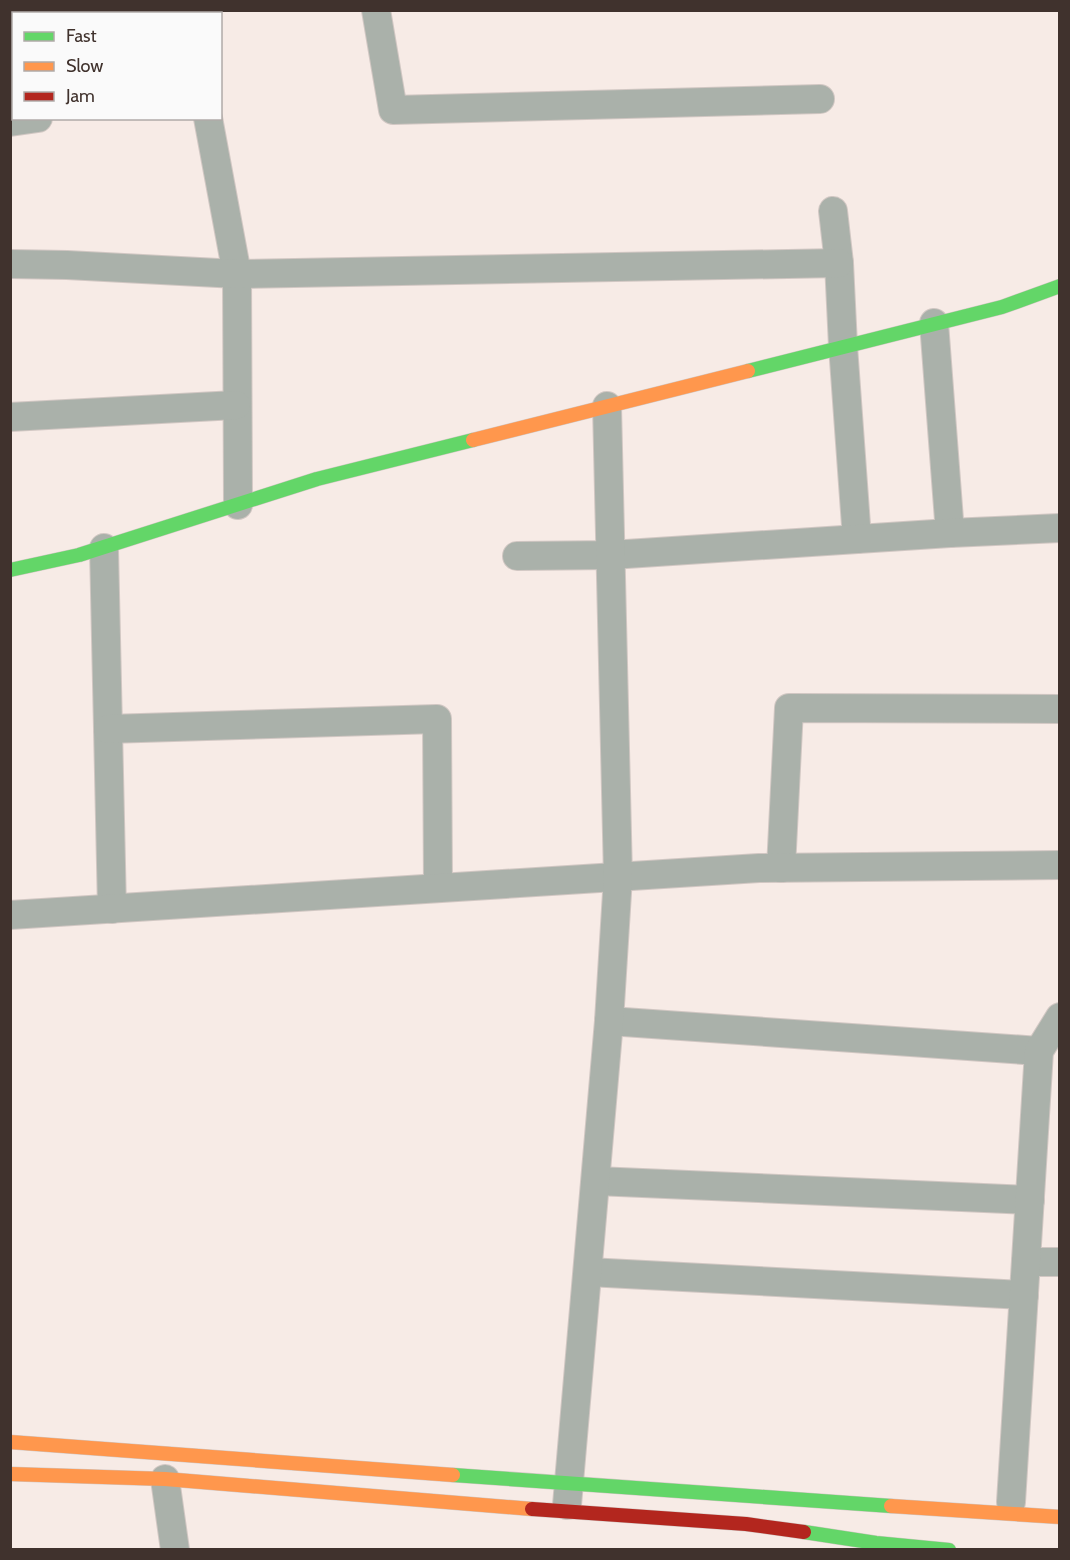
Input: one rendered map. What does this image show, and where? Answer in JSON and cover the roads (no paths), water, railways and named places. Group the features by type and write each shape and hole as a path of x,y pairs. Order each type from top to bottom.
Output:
{"main road":[{"path":"10,570 104,548 317,479 1002,307 1059,286"},
{"path":"10,1442 569,1485 1059,1517"},
{"path":"10,1474 165,1479 566,1512 746,1524 876,1546 949,1550"}],"street":[{"path":"71,12 96,10"},
{"path":"376,10 393,110 820,99"},
{"path":"208,120 237,274 238,505"},
{"path":"833,212 839,263 857,539"},
{"path":"10,264 237,274 839,263"},
{"path":"934,323 950,532"},
{"path":"10,417 236,405"},
{"path":"566,1512 596,1181 618,877 607,406"},
{"path":"517,556 610,555 950,532 1059,528"},
{"path":"104,548 112,909"},
{"path":"782,868 789,708 1059,709"},
{"path":"108,729 438,719 438,888"},
{"path":"10,915 782,868 1059,865"},
{"path":"1011,1502 1039,1051 1059,1017"},
{"path":"609,1021 1039,1051"},
{"path":"596,1181 1030,1200"},
{"path":"1026,1262 1059,1262"},
{"path":"588,1272 1024,1295"},
{"path":"165,1479 175,1550"}]}
